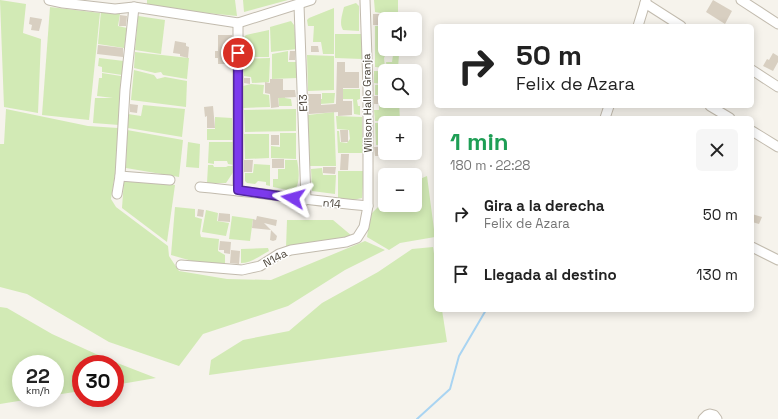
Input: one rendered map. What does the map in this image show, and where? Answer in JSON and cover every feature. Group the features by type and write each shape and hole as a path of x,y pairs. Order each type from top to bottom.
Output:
{"street":[{"path":"49,0 115,4 238,23 294,4 312,0"},
{"name":"Wilson Hallo Granja","path":"365,0 368,87 368,206"},
{"path":"741,0 778,24"},
{"path":"639,24 646,2 678,24"},
{"name":"E13","path":"294,4 306,200"},
{"path":"117,194 120,176 125,90 134,7"},
{"path":"238,23 238,190"},
{"path":"754,71 778,87"},
{"path":"713,108 727,116"},
{"path":"754,132 778,147"},
{"path":"120,176 170,180"},
{"name":"n14","path":"200,187 238,190 306,200 368,206"},
{"name":"N14a","path":"181,265 242,270 260,266 279,254 290,250 346,242 358,238 364,227 368,206"},
{"path":"754,249 778,260"},
{"path":"703,419 706,415 710,414 714,415 716,419"}],"green space":[{"path":"0,0 26,4 23,33 41,39 38,113 4,107"},
{"path":"147,0 235,0 237,16 147,7"},
{"path":"243,0 288,0 244,12"},
{"path":"374,0 398,0 398,12 375,12"},
{"path":"356,3 359,6 359,31 343,30 341,22 344,7"},
{"path":"50,7 100,13 89,120 42,115"},
{"path":"334,8 334,54 323,54 321,42 313,42 314,26 308,26 307,20"},
{"path":"101,11 120,14 118,26 127,28 124,48 98,44"},
{"path":"138,16 165,20 161,54 135,50"},
{"path":"291,21 294,25 297,49 271,52 270,27"},
{"path":"375,26 378,26 378,56 385,56 385,64 378,64 378,67 375,67"},
{"path":"269,30 269,57 245,57 244,37 246,35"},
{"path":"335,34 362,34 362,59 335,58"},
{"path":"288,51 288,62 298,62 297,78 272,79 272,54"},
{"path":"135,52 189,58 187,79 163,75 161,72 155,73 134,68"},
{"path":"307,55 334,56 334,90 308,91"},
{"path":"393,56 399,56 398,64 386,64 386,62 392,62"},
{"path":"99,58 124,61 122,75 102,72 102,67 98,66"},
{"path":"270,58 269,82 252,83 251,77 244,76 243,59"},
{"path":"134,70 154,75 157,79 165,77 187,81 186,107 131,100"},
{"path":"374,71 378,71 378,83 374,83"},
{"path":"102,73 121,76 119,125 93,123 95,98 113,98 97,96 99,78 102,78"},
{"path":"251,84 264,85 263,94 269,95 270,107 243,108 243,86"},
{"path":"375,85 378,85 378,95 375,95"},
{"path":"343,89 360,89 360,99 357,100 358,106 360,106 360,115 354,114 353,99 343,99"},
{"path":"322,93 335,93 334,103 320,104"},
{"path":"285,95 285,98 291,99 292,106 279,106 278,96"},
{"path":"143,105 185,109 182,137 128,128 128,114 141,116"},
{"path":"379,108 399,108 400,116 378,116 378,121 375,121 374,110 379,110"},
{"path":"6,109 88,126 118,128 117,162 111,199 116,207 168,246 169,256 179,271 227,279 271,280 365,241 385,250 345,270 288,306 203,334 179,366 109,342 27,294 0,287 0,144 4,144"},
{"path":"296,109 296,131 245,132 244,110"},
{"path":"334,112 336,166 309,166 308,115"},
{"path":"336,116 362,117 363,153 338,153 337,131 339,131 340,142 347,143 350,139 349,130 337,129"},
{"path":"215,117 232,118 233,140 207,140 207,129 215,129"},
{"path":"375,123 378,123 378,145 376,145"},
{"path":"127,130 183,140 179,177 126,168"},
{"path":"280,133 296,133 296,159 271,158 271,146 280,147"},
{"path":"244,134 269,134 269,158 245,159"},
{"path":"188,142 200,144 199,168 186,167"},
{"path":"209,142 233,142 234,165 228,164 227,161 214,161 214,164 208,163"},
{"path":"285,160 297,160 299,179 296,189 292,191 273,187 273,179 278,179 278,169 285,169"},
{"path":"254,164 270,165 270,186 266,185 266,182 258,181 255,184 247,183 245,181 245,173 253,173"},
{"path":"208,165 213,165 214,167 233,166 234,171 226,183 207,183"},
{"path":"322,168 323,175 336,175 335,194 312,191 311,169"},
{"path":"338,171 364,171 362,198 353,200 338,199"},
{"path":"427,176 434,237 400,243 389,250 367,237 370,215 378,207 378,212 422,212 422,178"},
{"path":"124,180 175,185 167,242 122,208"},
{"path":"175,207 195,209 195,217 202,219 200,233 201,237 219,239 218,251 225,255 225,265 192,261 171,255"},
{"path":"206,210 218,213 217,221 229,223 226,236 202,232"},
{"path":"232,216 253,219 250,241 229,239"},
{"path":"287,220 333,220 352,236 316,244 286,248"},
{"path":"433,247 434,312 442,312 447,342 209,375 211,360 243,340 289,331 322,303 378,272 412,249"},
{"path":"268,248 269,251 255,259 249,262 241,263 241,249"},
{"path":"0,307 7,308 52,334 98,355 72,355 72,392 64,394 64,355 12,355 12,402 0,404"},
{"path":"124,366 156,378 124,383"}],"building":[{"path":"713,0 732,11 725,24 706,12"},
{"path":"373,14 378,14 378,25 373,25"},
{"path":"120,15 127,16 126,26 119,26"},
{"path":"30,17 42,19 39,31 31,30 32,25 29,24"},
{"path":"218,35 232,35 232,64 218,64 218,58 215,58 215,51 218,51"},
{"path":"175,41 186,43 186,46 189,47 188,58 180,56 180,54 173,53"},
{"path":"98,45 123,48 123,57 97,54"},
{"path":"311,46 318,46 319,52 311,52"},
{"path":"290,51 295,51 295,60 289,60"},
{"path":"773,53 778,56 778,62 773,71 763,66"},
{"path":"337,62 345,62 345,72 359,72 359,88 343,88 343,101 352,101 352,115 338,116 338,112 309,114 308,94 321,94 321,105 336,104"},
{"path":"244,78 250,78 250,84 244,83"},
{"path":"270,79 283,79 283,90 295,90 296,97 278,98 279,107 271,108 270,94 265,93 265,82 270,83"},
{"path":"374,96 378,96 378,104 374,104"},
{"path":"130,104 138,105 137,113 130,112"},
{"path":"213,106 215,128 207,128 207,116 205,117 204,107"},
{"path":"340,130 348,130 348,142 341,142"},
{"path":"271,135 279,135 279,145 271,145"},
{"path":"374,147 378,147 378,156 375,156"},
{"path":"341,154 349,154 348,170 340,170"},
{"path":"272,159 284,159 284,168 272,168"},
{"path":"244,160 253,160 252,172 244,172"},
{"path":"323,167 336,167 335,174 323,173"},
{"path":"198,209 204,210 203,217 197,216"},
{"path":"219,213 230,214 230,222 218,221"},
{"path":"754,215 762,217 759,224 754,223"},
{"path":"257,216 277,220 276,226 264,223 271,230 252,228 253,219 256,220"},
{"path":"271,230 277,236 276,240 273,241 270,240"},
{"path":"220,241 231,242 230,254 224,253 224,250 219,250"},
{"path":"231,250 240,251 239,264 230,263"}],"waterway":[{"path":"417,419 450,389 459,356 485,312"}],"route":[{"path":"238,53 238,190 293,198"}]}
